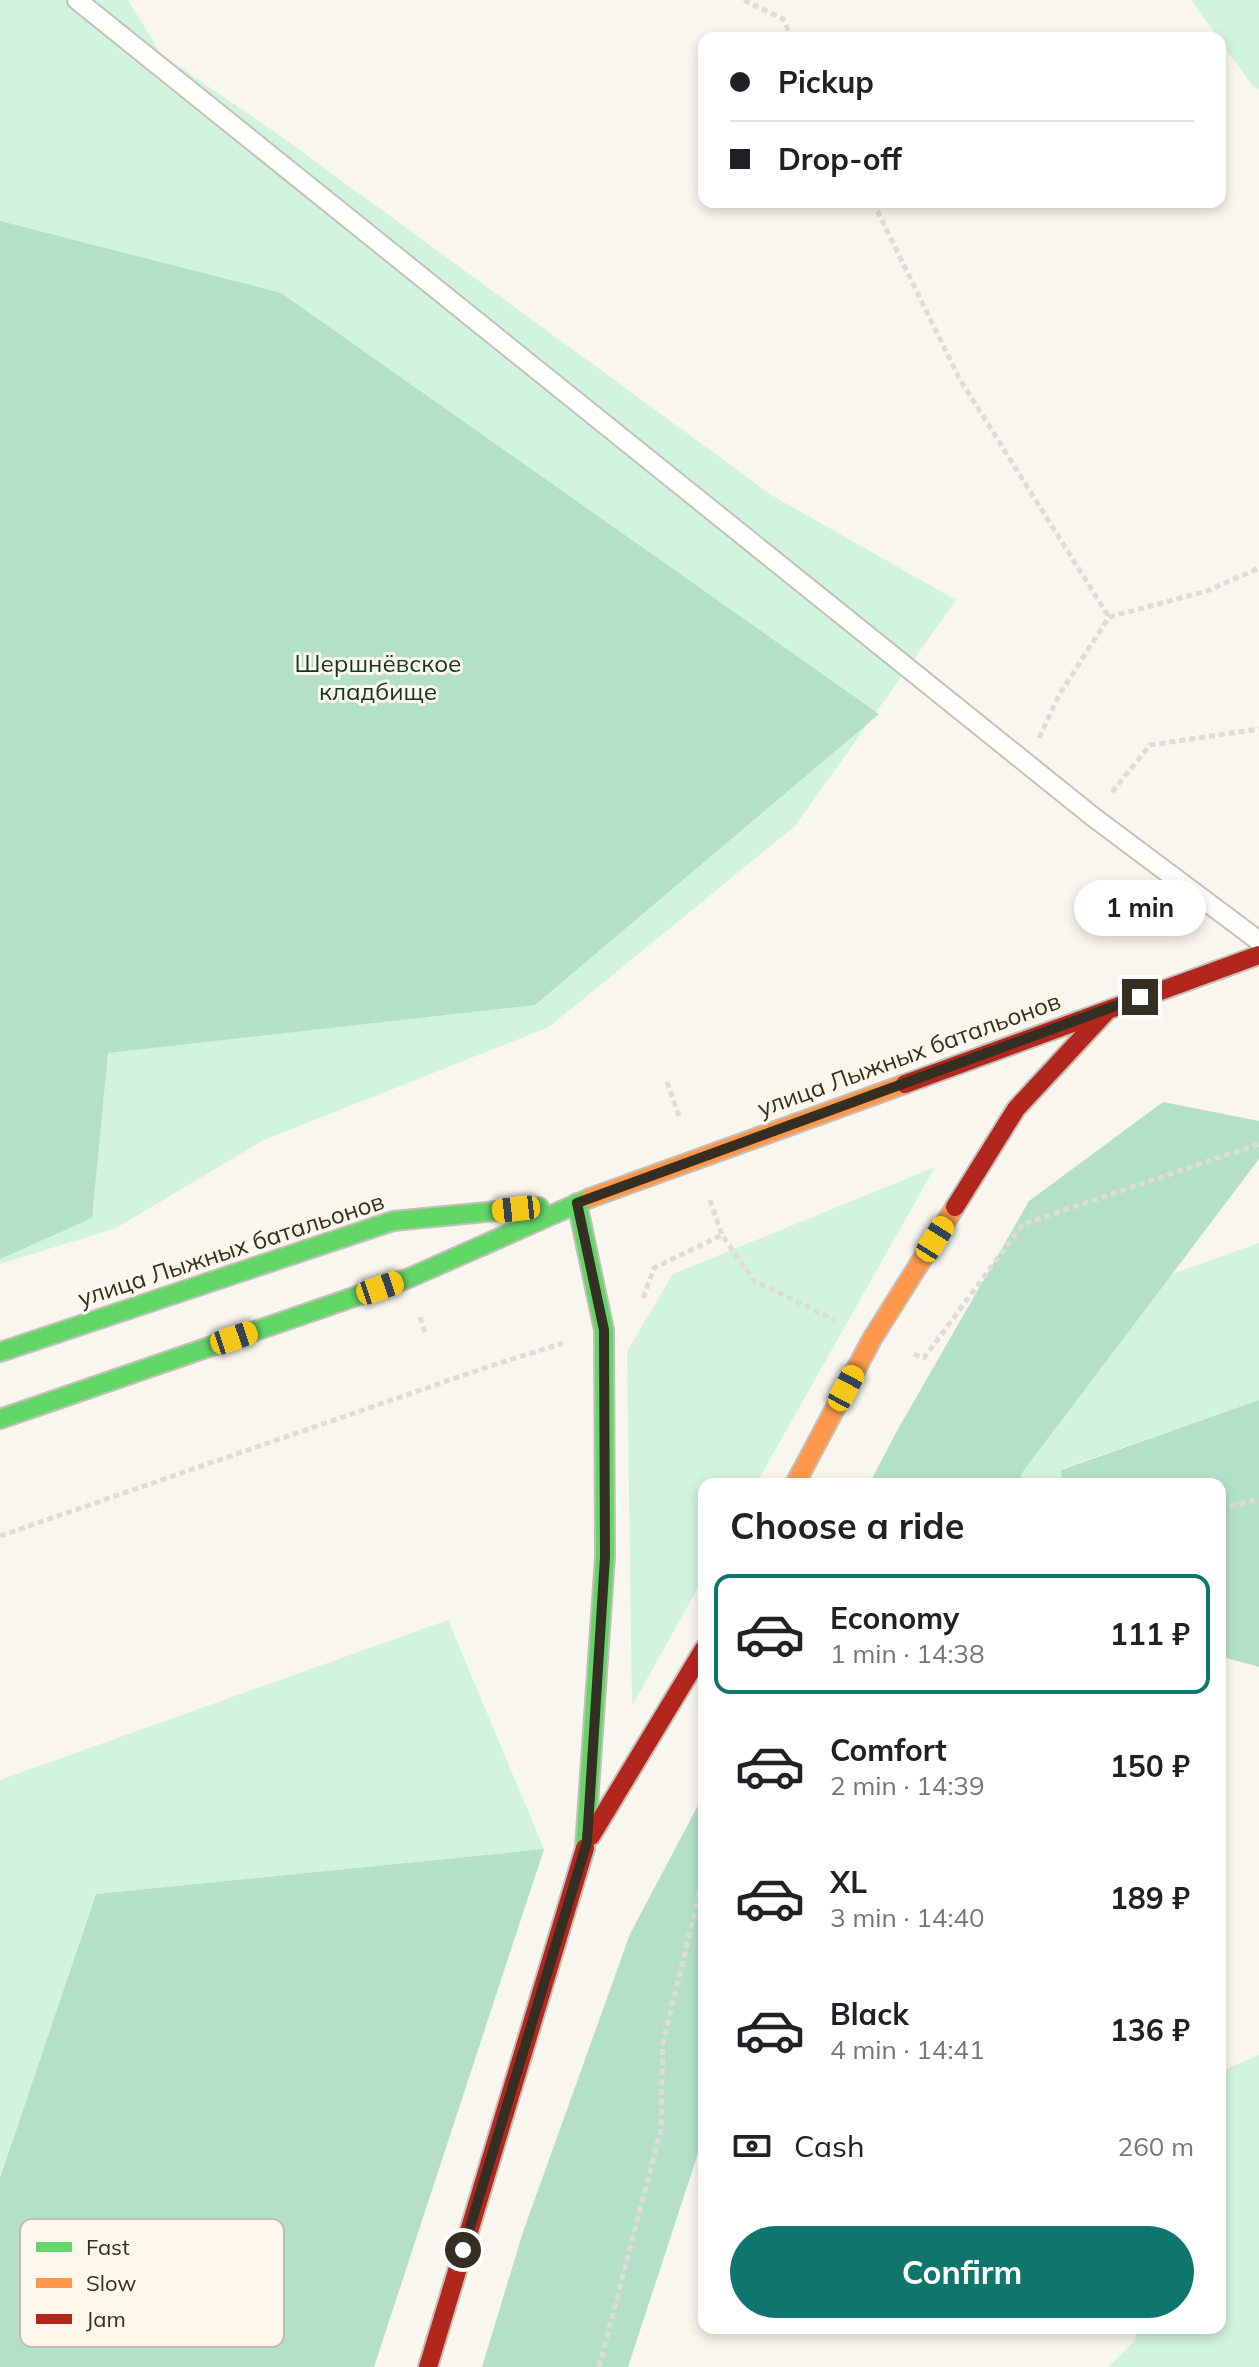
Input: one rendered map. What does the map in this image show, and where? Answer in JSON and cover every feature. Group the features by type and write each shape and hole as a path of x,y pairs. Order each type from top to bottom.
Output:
{"street":[{"name":"улица Лыжных батальонов","path":"0,1419 409,1278 577,1203 1259,955"},
{"path":"798,1478 872,1339 1016,1109 1111,1007"},
{"name":"улица Лыжных батальонов","path":"0,1352 393,1221 577,1203"},
{"path":"428,2367 587,1842 605,1557 604,1330 577,1203"},
{"path":"587,1842 698,1659"}],"lane":[{"path":"77,0 1092,816 1259,941"}],"path":[{"path":"744,0 783,19 789,32"},
{"path":"876,208 959,378 1109,617"},
{"path":"1027,764 1059,695 1109,617 1207,591 1259,568"},
{"path":"1092,816 1150,745 1259,729"},
{"path":"0,1536 636,1317 654,1268 722,1235 754,1281 872,1339 924,1358 1023,1224 1259,1144"},
{"path":"1226,1507 1259,1499"},
{"path":"599,2367 661,2129 663,2042 698,1899"}],"green space":[{"name":"Шершнёвское кладбище","path":"0,0 128,0 161,54 279,135 773,496 956,600 795,826 549,1027 264,1140 116,1228 0,1264"},
{"path":"1191,0 1259,0 1259,90 1226,49 1226,32 1214,32"},
{"name":"Шершнёвское кладбище","path":"0,221 281,293 879,714 535,1005 108,1053 92,1218 0,1259"},
{"path":"1163,1102 1259,1121 1259,1159 1020,1478 872,1478 898,1429 1029,1201"},
{"path":"935,1167 759,1478 698,1478 698,1588 632,1706 627,1351 673,1274"},
{"path":"1259,1243 1259,1400 1061,1469 1062,1478 1020,1478 1024,1470 1155,1280"},
{"path":"1259,1400 1259,1667 1226,1658 1226,1478 1062,1478 1061,1470"},
{"path":"448,1620 544,1849 96,1894 0,2178 0,1780"},
{"path":"698,1805 698,2153 628,2367 482,2367 523,2232 630,1934"},
{"path":"544,1849 374,2367 0,2367 0,2178 96,1894"},
{"path":"1259,2055 1259,2367 1108,2367 1135,2341 1137,2334 1226,2334 1226,2069"}],"traffic: fast":[{"path":"0,1419 409,1278 590,1198"},
{"path":"577,1203 604,1330 605,1557 585,1848"},
{"path":"0,1352 393,1221 539,1207"}],"traffic: slow":[{"path":"590,1198 905,1084"},
{"path":"798,1478 872,1339 955,1207"}],"traffic: jam":[{"path":"905,1084 1259,955"},
{"path":"955,1207 1016,1109 1106,1012"},
{"path":"591,1836 698,1659"},
{"path":"428,2367 585,1848"}],"route":[{"path":"463,2250 587,1842 605,1557 604,1330 577,1203 1140,997"}]}
